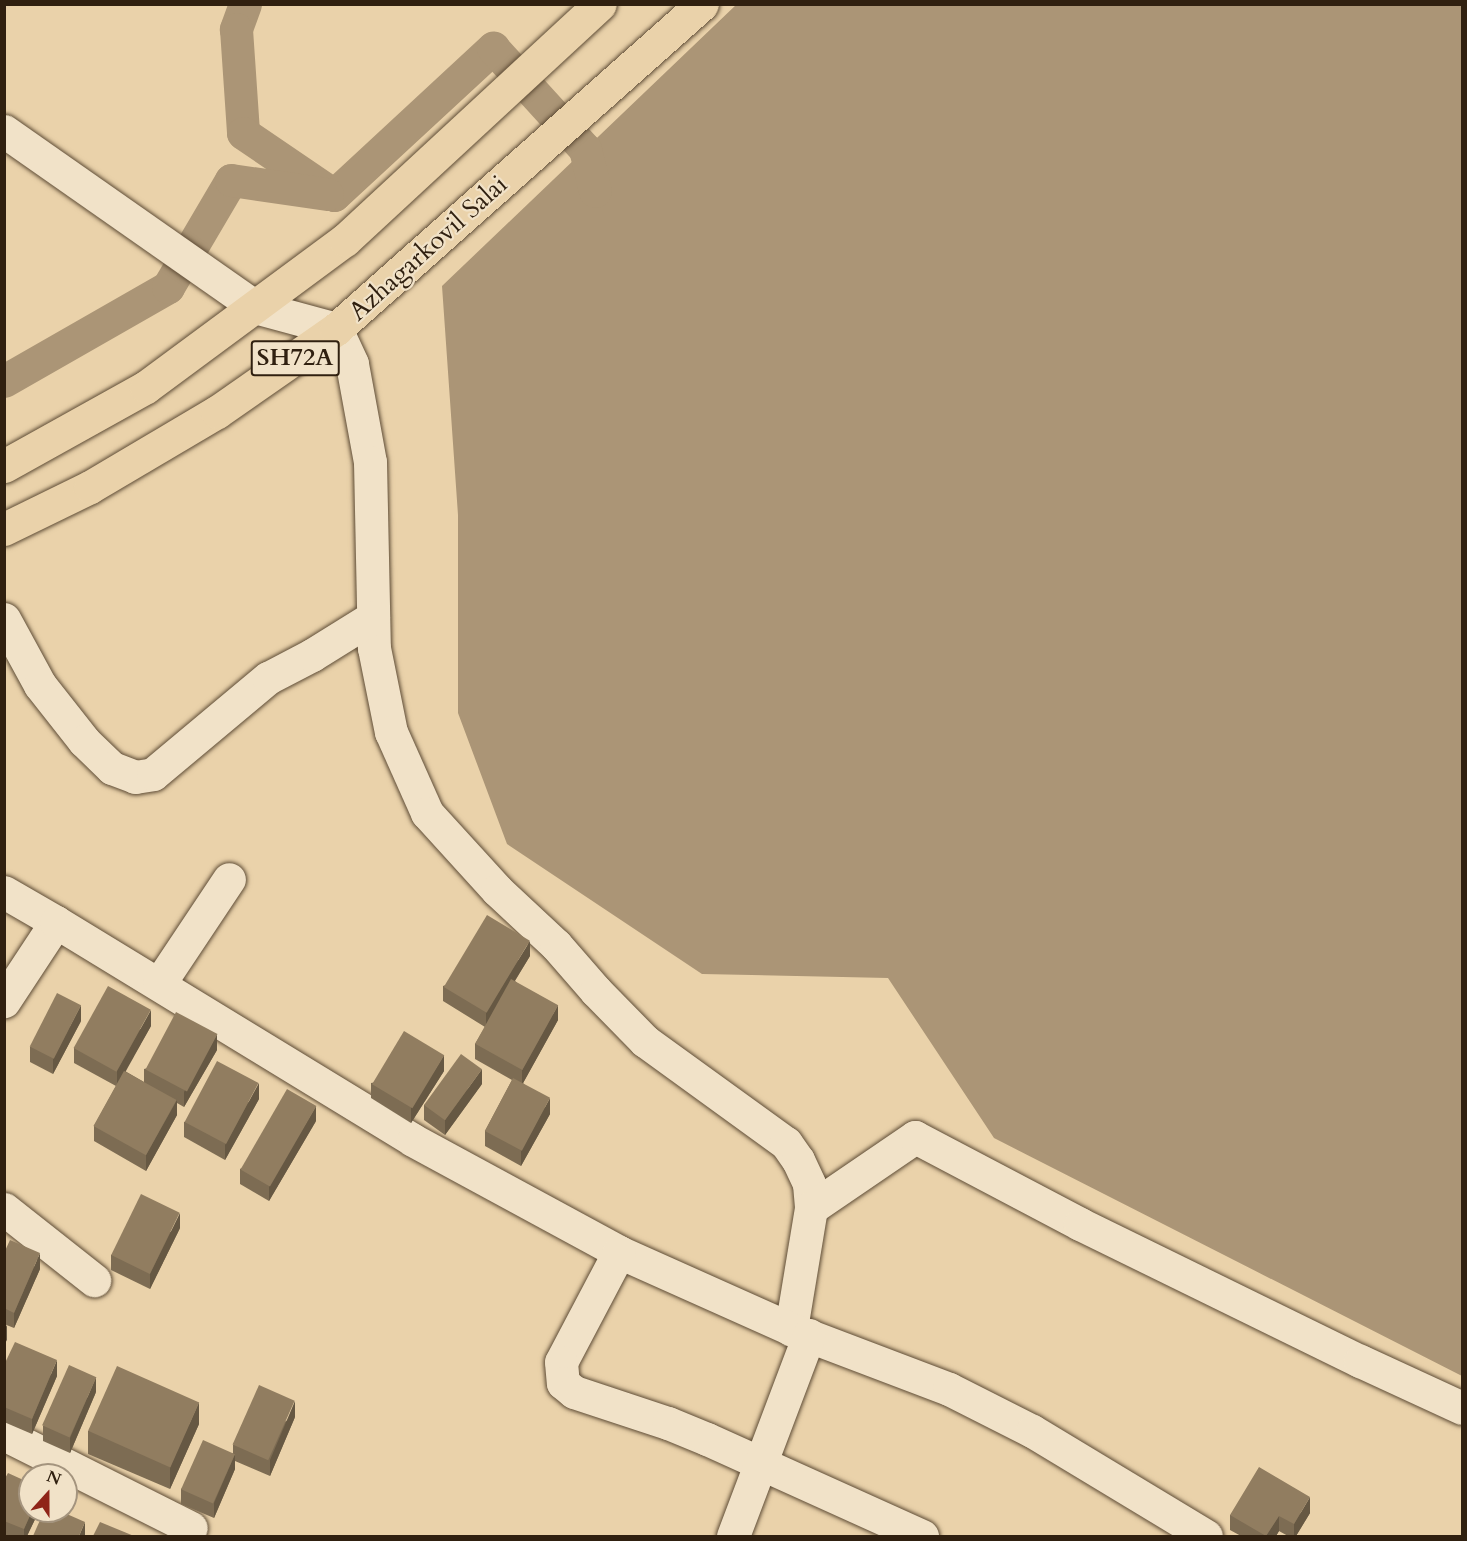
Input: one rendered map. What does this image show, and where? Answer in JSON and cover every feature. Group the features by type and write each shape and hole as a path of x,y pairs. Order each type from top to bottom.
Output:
{"main road":[{"name":"SH72A","path":"4,466 146,387 345,240 600,4"},
{"name":"Azhagarkovil Salai","path":"4,529 90,487 217,412 336,329 702,4"}],"street":[{"path":"4,130 255,307 336,329 352,364 370,462 374,648 391,732 427,813 497,890 556,945 596,991 645,1041 786,1143 798,1160 809,1184 811,1208 800,1332 761,1464 733,1536"},
{"path":"4,619 40,685 84,741 112,768 135,777 153,774 268,678 312,655 373,617"},
{"path":"159,984 229,879"},
{"path":"4,892 413,1140 619,1252 800,1332 949,1389 1022,1426 1206,1536"},
{"path":"4,1001 56,922"},
{"path":"811,1208 915,1137 1080,1224 1360,1361 1462,1408"},
{"path":"4,1209 93,1280"},
{"path":"619,1252 561,1362 563,1383 574,1392 668,1423 922,1536"},
{"path":"4,1434 191,1528"}],"shaded area":[{"path":"737,4 1462,5 1462,1376 994,1138 888,978 702,974 507,844 458,713 458,515 442,286"}],"building":[{"path":"487,915 530,941 487,1013 444,987"},
{"path":"511,979 558,1005 522,1070 475,1044"},
{"path":"108,986 151,1010 116,1072 74,1048"},
{"path":"57,993 81,1005 54,1059 30,1046"},
{"path":"176,1012 217,1034 187,1091 145,1069"},
{"path":"404,1031 444,1055 412,1108 372,1084"},
{"path":"461,1054 482,1069 445,1120 424,1105"},
{"path":"217,1061 258,1083 226,1144 185,1122"},
{"path":"124,1071 176,1100 146,1155 93,1126"},
{"path":"513,1078 550,1098 522,1151 485,1131"},
{"path":"287,1089 316,1106 270,1187 240,1170"},
{"path":"141,1194 180,1213 150,1274 111,1255"},
{"path":"10,1240 40,1253 14,1313 4,1308 4,1253"},
{"path":"15,1342 57,1360 32,1419 4,1407 4,1365"},
{"path":"69,1365 96,1377 70,1437 42,1425"},
{"path":"117,1366 199,1403 170,1467 88,1431"},
{"path":"259,1385 295,1401 268,1460 233,1444"},
{"path":"203,1440 235,1454 213,1504 181,1489"},
{"path":"1259,1467 1310,1497 1294,1524 1279,1516 1266,1536 1230,1515"},
{"path":"8,1473 18,1478 18,1523 27,1523 24,1529 4,1521 4,1480"},
{"path":"78,1519 85,1522 79,1536 33,1536 39,1523 78,1523"},
{"path":"100,1522 134,1536 93,1536"}],"waterway":[{"path":"245,4 236,29 243,133 334,195 493,48 585,149 595,191"},
{"path":"4,381 168,287 231,180 327,194"}]}
